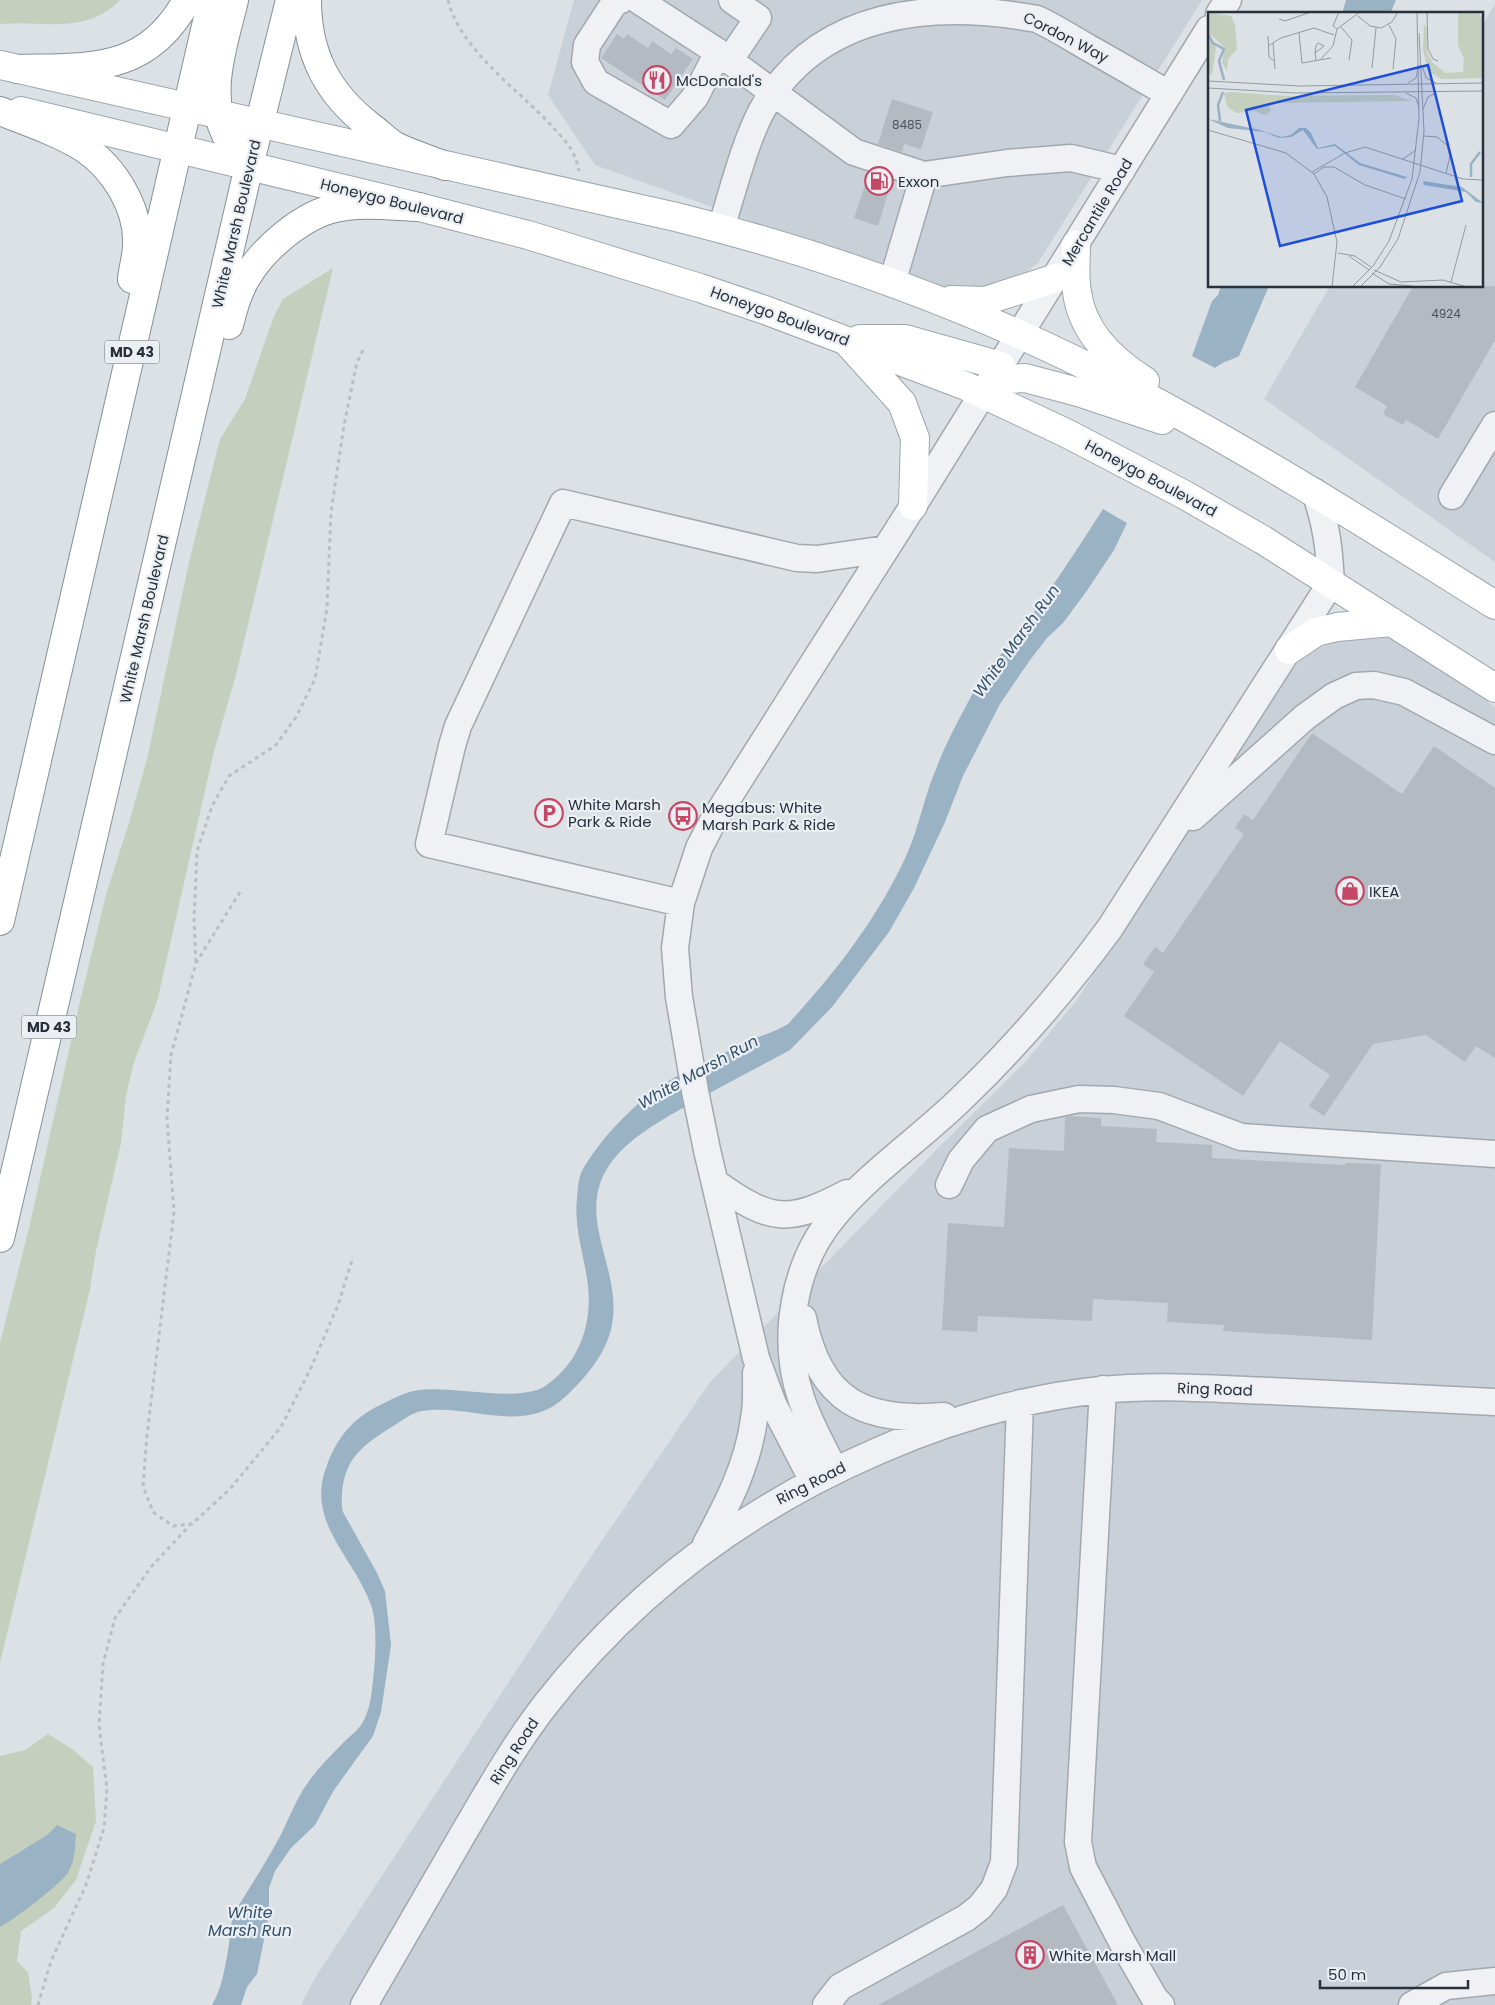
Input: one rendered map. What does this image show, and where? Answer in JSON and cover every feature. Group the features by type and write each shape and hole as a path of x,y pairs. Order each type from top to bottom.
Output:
{"main road":[{"path":"8,67 81,68 104,65 124,59 156,40 173,21 187,0"},
{"name":"MD 43","path":"0,920 212,0"},
{"path":"234,0 218,69 216,90 218,114 227,137 249,166"},
{"name":"White Marsh Boulevard","path":"0,1238 249,166 290,0"},
{"path":"307,0 309,32 317,60 333,90 348,107 394,145 445,166"},
{"path":"8,67 721,228 836,263 892,283 1020,335 1138,392 1315,492 1495,606"},
{"name":"Honeygo Boulevard","path":"0,106 419,206 528,235 700,288 844,338"},
{"path":"0,110 63,137 84,148 100,161 130,203 135,221 137,244 85,555"},
{"path":"98,816 122,758 178,542 233,311 247,275 260,258 288,232 312,216 333,208 360,205 419,206"},
{"path":"1076,245 1076,292 1086,321 1099,343 1125,368 1192,409 1277,470"},
{"path":"932,299 985,301 1056,278"},
{"path":"844,338 905,339 992,380 1026,378 1078,392 1223,440"},
{"path":"844,338 902,403 914,438 913,506"},
{"name":"Honeygo Boulevard","path":"992,380 1135,468 1263,540 1495,688"},
{"path":"1289,650 1316,632 1323,630 1355,624 1392,622"}],"street":[{"path":"732,0 758,18 723,56 695,97 671,125 596,82 585,62 587,46 622,1 723,56 854,152 924,176 1007,163 1071,158 1122,170"},
{"name":"Cordon Way","path":"721,228 752,132 772,93 794,65 810,50 873,6 962,0 999,6 1020,6 1169,94"},
{"path":"1220,12 1228,0"},
{"name":"Mercantile Road","path":"756,1358 707,1150 679,997 675,948 680,903 696,856 712,822 1056,278 1208,31"},
{"path":"892,283 924,176"},
{"path":"1452,496 1495,425"},
{"path":"824,1475 800,1396 792,1344 797,1289 814,1245 834,1215 866,1183 964,1096 1022,1036 1057,996 1110,928 1331,583 1329,547 1324,519 1315,492"},
{"path":"680,903 429,844 458,726 563,503 797,558 809,559 886,549"},
{"path":"1170,837 1305,717 1334,696 1356,686 1374,685 1404,692 1495,741"},
{"path":"949,1185 961,1160 987,1129 1031,1108 1079,1099 1114,1100 1159,1106 1241,1137 1495,1154"},
{"path":"716,1183 739,1200 759,1210 775,1214 797,1213 819,1207 866,1183"},
{"path":"797,1289 808,1343 817,1365 826,1380 839,1394 857,1406 894,1417 916,1418 980,1412"},
{"path":"756,1358 773,1404 824,1475"},
{"path":"704,1549 740,1474 748,1449 755,1418 756,1358"},
{"name":"Ring Road","path":"364,2005 513,1749 545,1705 583,1660 630,1612 704,1549 773,1503 824,1475 924,1432 980,1412 1063,1395 1104,1389 1215,1388 1495,1402"},
{"path":"1104,1389 1078,1842 1083,1867 1131,1958 1155,1999 1162,2005"},
{"path":"826,2005 840,1987 966,1918 980,1907 994,1889 1004,1863 1020,1403"},
{"path":"1412,2005 1446,1986 1495,1981"}],"path":[{"path":"448,0 462,31 488,64 528,101 573,150 584,196"},
{"path":"196,963 194,920 197,852 212,806 229,776 276,745 296,717 315,679 327,608 331,512 344,424 357,362 363,350"},
{"path":"192,1524 173,1526 153,1512 143,1486 147,1435 174,1212 167,1118 171,1055 196,963 240,892"},
{"path":"38,2005 51,1961 86,1885 104,1828 107,1789 99,1726 103,1664 115,1618 151,1567 192,1524 230,1489 281,1427 314,1362 338,1305 353,1257"}],"shaded area":[{"path":"574,0 1202,0 1038,263 1022,276 996,289 956,291 934,287 595,165 548,95"},
{"path":"1495,4 1495,562 1264,399 1329,288 1482,288 1482,26"},
{"name":"White Marsh Mall","path":"1372,635 1389,638 1413,650 1495,707 1495,2005 301,2005 315,1978 586,1564 710,1382 937,1149 1026,1061 1077,1000 1288,674 1308,652 1327,643"}],"green space":[{"path":"0,0 120,0 107,11 93,18 78,22 63,24 0,24"},
{"path":"333,268 236,675 214,751 157,1002 134,1062 126,1096 121,1143 96,1251 90,1289 0,1663 0,1343 29,1228 81,997 106,895 147,759 190,558 220,439 245,399 274,316 283,299"},
{"path":"48,1734 72,1749 93,1767 96,1821 76,1880 54,1908 21,1931 17,1961 28,1972 32,1998 31,2005 0,2005 0,1927 57,1825 47,1835 0,1864 0,1756 25,1750"}],"water":[{"path":"1346,0 1396,0 1391,12 1343,12"},
{"path":"1220,288 1268,288 1239,356 1215,368 1192,356 1212,301 1218,295"},
{"name":"White Marsh Run","path":"1103,509 1127,523 1114,550 1086,592 1063,623 1047,638 1030,660 1000,704 963,776 945,822 914,888 889,932 832,1007 790,1050 652,1126 618,1154 604,1174 597,1194 596,1214 613,1296 613,1317 608,1340 603,1351 582,1380 565,1397 549,1408 532,1415 496,1416 440,1410 415,1413 375,1438 352,1460 344,1480 342,1493 343,1512 385,1591 391,1645 381,1712 373,1736 334,1790 315,1825 291,1848 275,1871 269,1888 269,1915 257,1974 247,1987 241,2005 212,2005 223,1976 231,1926 236,1910 273,1849 303,1790 322,1765 359,1727 366,1717 370,1703 375,1648 375,1627 372,1608 365,1590 335,1540 327,1523 322,1505 322,1486 327,1465 336,1446 347,1430 360,1417 408,1392 433,1389 510,1394 524,1393 543,1387 564,1370 580,1345 588,1317 588,1288 576,1209 578,1183 583,1169 602,1141 639,1103 667,1082 689,1070 788,1024 839,965 883,900 907,854 940,759 974,691 985,674 1017,636"},
{"path":"57,1825 76,1834 74,1857 69,1871 26,1910 0,1927 0,1864 47,1835"}],"building":[{"name":"McDonald's","path":"617,34 624,39 627,34 648,48 652,41 671,54 676,48 693,59 665,100 601,58"},
{"path":"892,99 933,112 921,149 904,144 902,152 878,144"},
{"path":"869,173 892,180 878,226 854,218"},
{"path":"1482,286 1495,286 1495,340 1438,439 1406,420 1403,425 1383,414 1387,406 1355,387 1412,288 1482,288"},
{"name":"IKEA","path":"1312,733 1402,794 1434,746 1495,788 1495,1058 1476,1046 1465,1062 1426,1035 1373,1044 1324,1116 1309,1106 1330,1075 1280,1041 1243,1096 1124,1016 1154,972 1143,964 1155,947 1163,953 1244,834 1235,828 1244,814 1253,820"},
{"path":"1065,1117 1101,1118 1101,1126 1157,1129 1156,1142 1212,1145 1212,1158 1345,1165 1345,1163 1381,1164 1372,1340 1223,1331 1224,1325 1167,1322 1168,1303 1093,1299 1092,1321 978,1316 977,1332 942,1330 948,1223 1004,1227 1009,1148 1064,1151"},
{"name":"White Marsh Mall","path":"1063,1905 1118,2005 878,2005"}],"place":[{"name":"McDonald's","path":"657,80"},
{"name":"Exxon","path":"879,181"},
{"name":"White Marsh Park & Ride","path":"549,813"},
{"name":"Megabus: White Marsh Park & Ride","path":"683,816"},
{"name":"IKEA","path":"1350,891"},
{"name":"White Marsh Mall","path":"1030,1955"}]}
